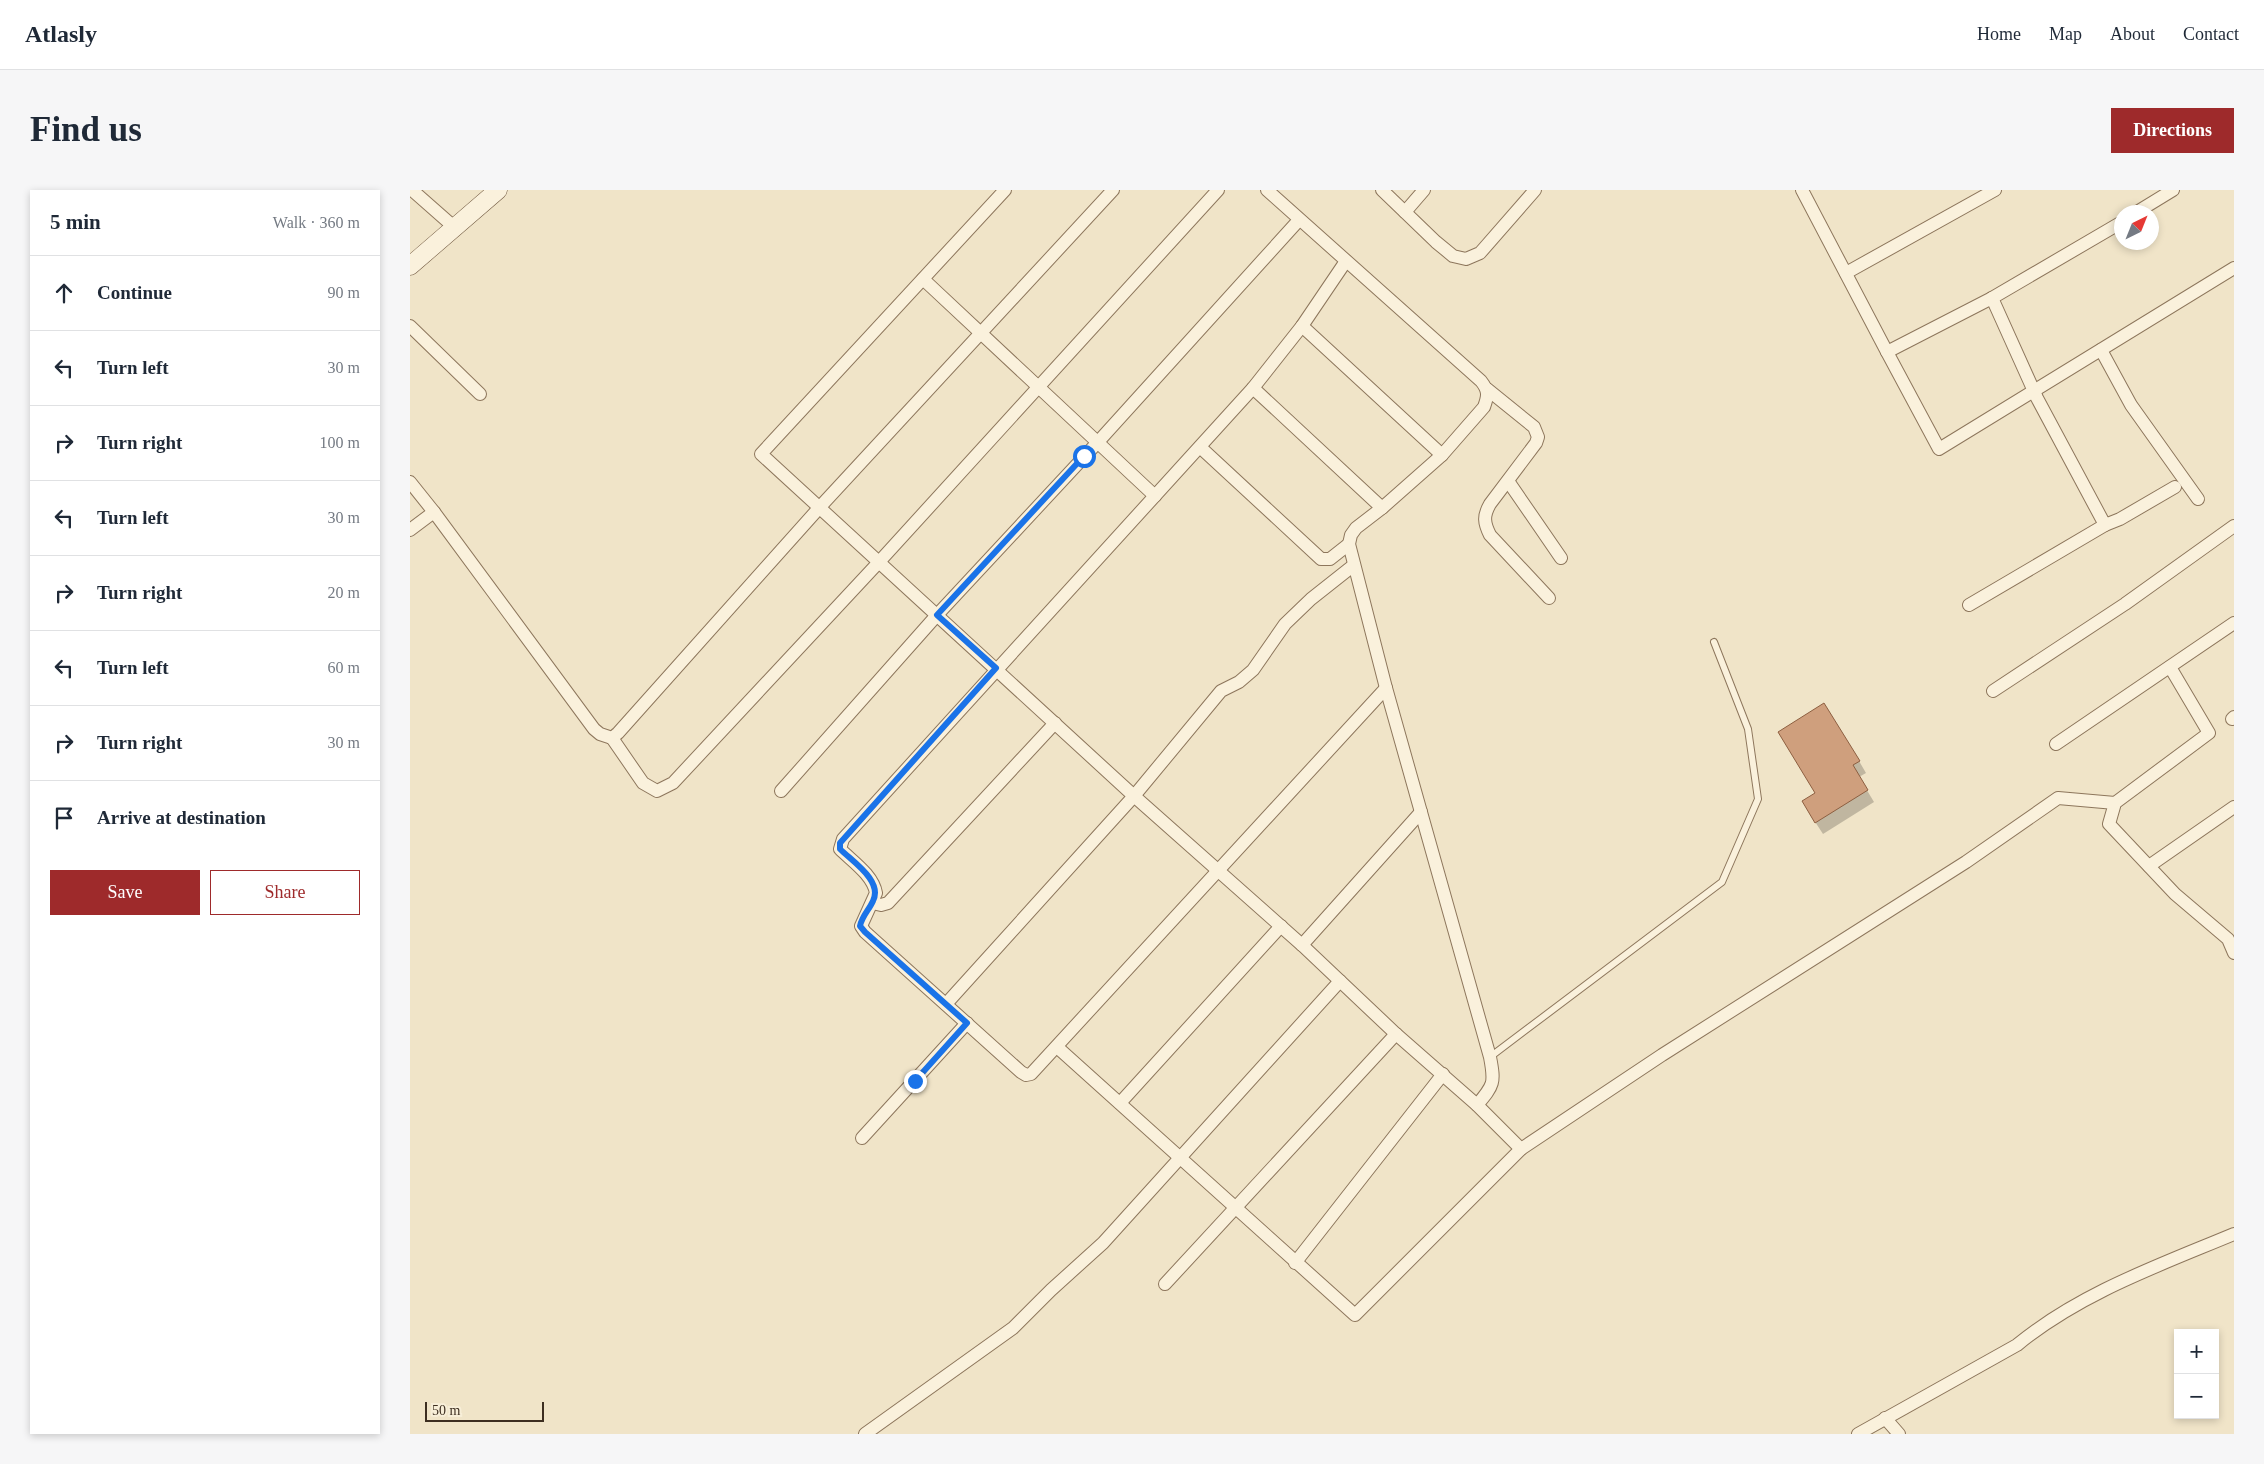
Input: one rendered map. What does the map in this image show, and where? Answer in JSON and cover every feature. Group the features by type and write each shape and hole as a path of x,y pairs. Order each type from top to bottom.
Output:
{"street":[{"path":"412,190 454,228"},
{"path":"410,266 498,190"},
{"path":"1005,190 761,454 1134,796 1220,871 1396,1034 1477,1105 1520,1149"},
{"path":"612,738 819,508 1113,190"},
{"path":"410,482 594,729 600,734 612,738 643,783 657,791 673,783 879,562 1218,190"},
{"path":"1267,190 1538,433 1536,443 1484,515 1490,535 1549,598"},
{"path":"1382,190 1453,256 1466,259 1480,253 1535,190"},
{"path":"1405,212 1424,190"},
{"path":"1802,190 1939,449 2234,268"},
{"path":"1846,273 1995,190"},
{"path":"2147,205 2166,192"},
{"path":"782,791 937,615 1098,442 1299,220"},
{"path":"1887,352 1992,298 2114,227"},
{"path":"1346,261 1302,326 1253,388 996,668 840,843 840,849 872,881 876,893 860,926 1026,1075 1031,1074 1220,871 1386,688"},
{"path":"923,279 1155,496"},
{"path":"1992,298 2034,392 2083,487 2105,525"},
{"path":"410,326 480,394"},
{"path":"1302,326 1442,455"},
{"path":"2101,350 2131,405 2198,499"},
{"path":"1253,388 1382,508"},
{"path":"1477,1105 1491,1089 1494,1080 1490,1057 1386,688 1349,544 1351,535 1356,528 1382,508 1442,455 1484,407 1487,389"},
{"path":"1200,447 1321,559 1330,559 1349,544"},
{"path":"1508,481 1561,558"},
{"path":"1969,605 2105,525 2120,519 2175,487"},
{"path":"410,530 434,512"},
{"path":"1994,691 2125,604 2234,526"},
{"path":"946,1004 1134,796 1221,690 1239,682 1253,670 1285,624 1311,599 1354,565"},
{"path":"2056,744 2234,623"},
{"path":"2170,667 2209,733 2115,803 2110,824 2175,894 2231,938 2234,953"},
{"path":"872,904 881,905 888,903 1055,723"},
{"path":"1056,1047 1355,1315 1520,1149 1662,1055 1966,862 2058,798 2115,803"},
{"path":"2149,866 2234,807"},
{"path":"1302,945 1421,812"},
{"path":"1120,1103 1281,926"},
{"path":"865,1434 1013,1328 1051,1290 1103,1243 1340,981"},
{"path":"862,1138 967,1023"},
{"path":"1165,1284 1396,1034"},
{"path":"1296,1263 1443,1074"},
{"path":"1858,1434 2017,1345 2034,1331 2110,1287 2234,1234"},
{"path":"1885,1418 1899,1434"}],"lane":[{"path":"1490,1057 1722,882 1758,799 1748,729 1714,642"}],"building":[{"path":"1824,703 1860,761 1853,765 1868,790 1815,823 1802,801 1815,793 1778,732"}],"route":[{"path":"915,1081 967,1023 860,926 861,921 872,904 876,888 872,881 840,849 840,843 996,668 937,615 1084,456"}]}
